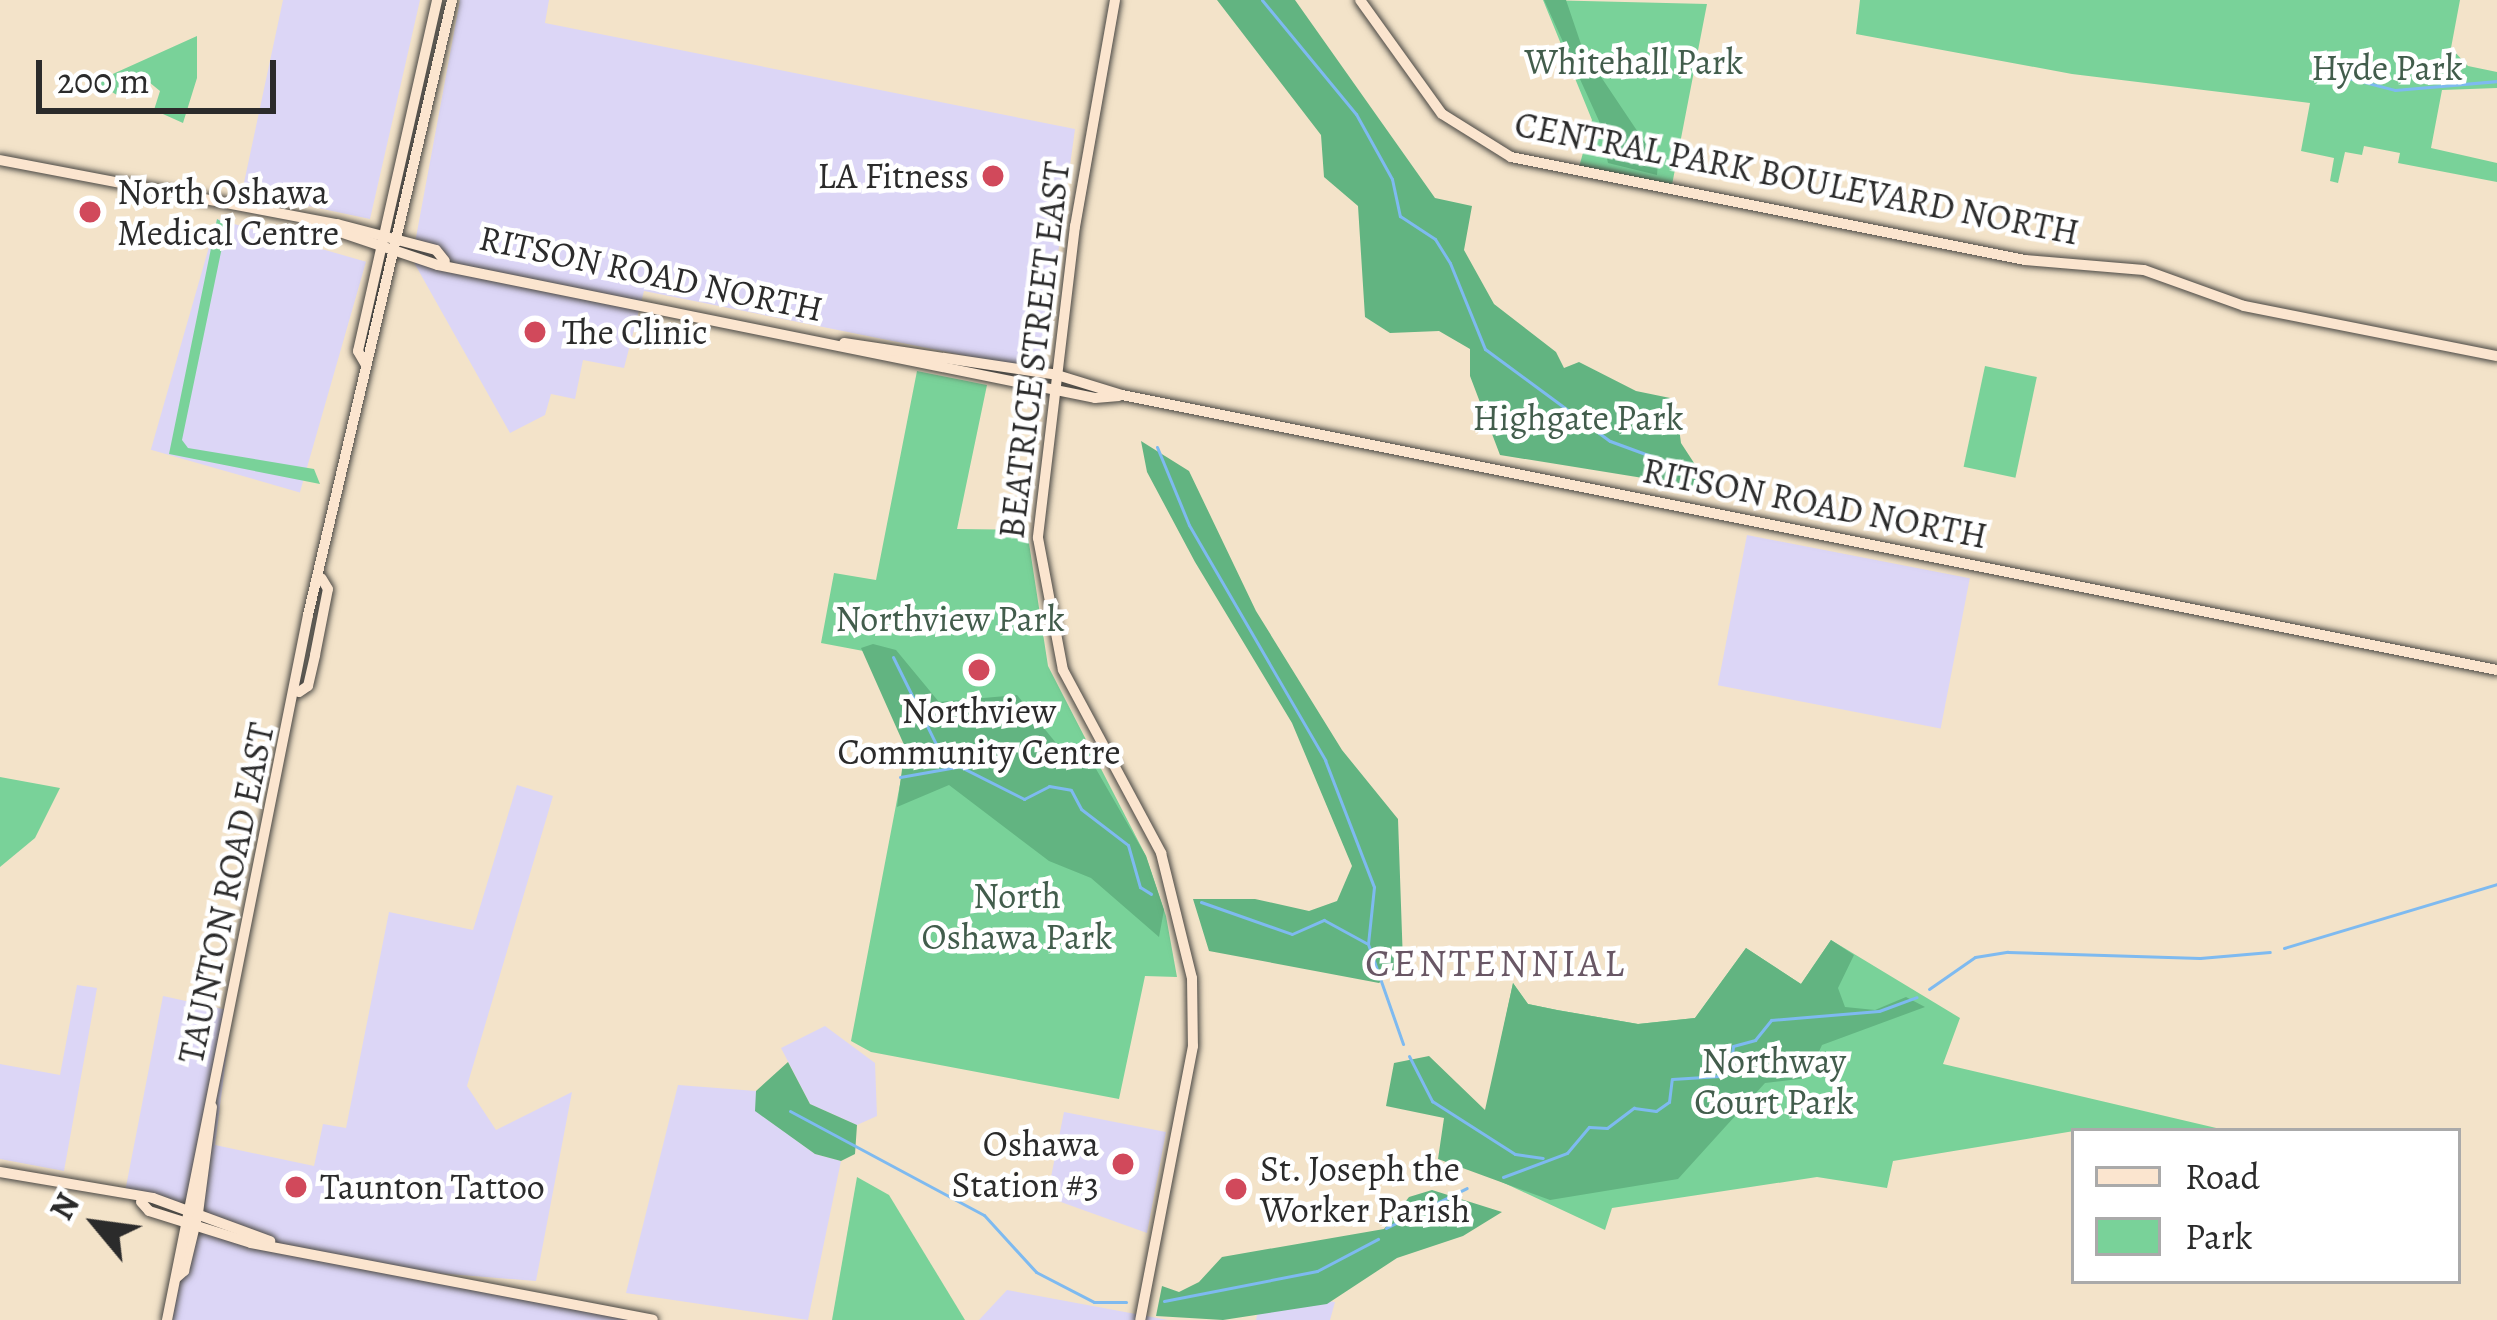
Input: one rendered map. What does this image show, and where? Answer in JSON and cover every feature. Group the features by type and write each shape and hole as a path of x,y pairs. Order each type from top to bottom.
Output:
{"main road":[{"name":"TAUNTON ROAD EAST","path":"366,365 358,351 436,0"},
{"name":"TAUNTON ROAD EAST","path":"166,1320 298,692 308,615 322,579 366,365 398,255 452,0"},
{"name":"BEATRICE STREET EAST","path":"1115,0 1057,375 1038,538 1055,647 1094,738 1161,853 1192,978 1193,1046 1141,1320"},
{"name":"CENTRAL PARK BOULEVARD NORTH","path":"1360,0 1442,114 1511,157 2025,260 2144,270 2244,306 2497,356"},
{"name":"RITSON ROAD NORTH","path":"0,160 386,236 446,261"},
{"name":"RITSON ROAD NORTH","path":"322,226 398,255 446,261 1055,390 1122,395"},
{"name":"RITSON ROAD NORTH","path":"844,343 1057,375 1122,395 2497,670"},
{"path":"0,1172 191,1210 269,1241"},
{"path":"141,1202 188,1224 653,1320"}],"shaded area":[{"path":"283,0 420,0 370,219 242,192"},
{"path":"460,0 549,0 545,23 1075,129 1042,371 644,291 624,368 583,360 575,399 551,394 545,415 510,433 412,259"},
{"path":"217,219 366,262 300,492 151,450"},
{"path":"1747,535 1970,578 1941,729 1718,685"},
{"path":"517,785 553,796 467,1086 496,1130 572,1092 536,1281 423,1272 650,1320 167,1320 195,1226 257,1245 156,1199 124,1197 163,996 232,1011 215,1145 314,1166 323,1124 346,1128 389,912 473,930"},
{"path":"77,985 97,988 64,1171 0,1159 0,1064 60,1075"},
{"path":"825,1026 875,1063 877,1116 857,1125 810,1104 781,1048"},
{"path":"678,1085 756,1091 756,1111 815,1154 841,1161 808,1320 626,1293"},
{"path":"1064,1112 1166,1132 1147,1233 1047,1197"},
{"path":"1007,1290 1168,1320 979,1320"},
{"path":"1262,1293 1335,1302 1330,1320 1256,1320"}],"green space":[{"name":"Highgate Park","path":"1217,0 1295,0 1435,198 1472,206 1464,250 1494,304 1556,352 1564,368 1579,362 1636,391 1675,399 1681,443 1711,489 1500,455 1470,376 1470,349 1439,331 1390,333 1365,317 1358,206 1324,177 1321,135"},
{"name":"Whitehall Park","path":"1543,0 1707,4 1671,190 1578,171 1592,120"},
{"path":"1544,0 1566,0 1583,50 1658,162 1657,175 1608,163 1599,121"},
{"name":"Hyde Park","path":"1860,0 2460,0 2451,48 2468,66 2497,72 2497,88 2442,90 2431,148 2497,163 2497,182 2398,163 2400,153 2364,146 2362,155 2345,152 2338,183 2330,181 2334,158 2301,151 2310,103 2072,74 1856,34"},
{"path":"197,36 197,78 183,123 154,110 160,91 138,73 117,95 95,82"},
{"path":"217,219 233,228 226,228 182,440 188,448 314,469 320,484 169,454"},
{"path":"1985,366 2037,377 2015,478 1964,467"},
{"name":"North Oshawa Park","path":"917,371 987,385 957,529 1027,530 1048,666 1146,856 1166,916 1177,977 1145,976 1119,1099 871,1052 851,1041 909,737 874,653 821,643 834,573 876,580"},
{"path":"1141,441 1189,471 1256,611 1342,750 1398,819 1403,963 1379,983 1209,951 1193,899 1255,899 1309,911 1337,901 1352,866 1292,723 1195,562 1147,472"},
{"path":"873,644 896,650 939,702 1017,695 1056,743 1084,748 1146,856 1164,910 1159,937 1091,878 1049,861 949,785 897,807 905,747 861,648"},
{"path":"0,777 60,788 35,838 0,867"},
{"name":"Northway Court Park","path":"1831,940 1960,1018 1943,1064 2216,1128 2071,1128 1893,1161 1887,1188 1817,1177 1612,1208 1605,1230 1474,1169 1513,983 1528,1004 1638,1024 1695,1018 1746,948 1801,984"},
{"path":"1831,940 1854,955 1838,988 1845,1007 1875,1010 1906,997 1925,1007 1822,1045 1807,1078 1765,1083 1678,1179 1550,1200 1438,1159 1444,1118 1386,1106 1394,1063 1429,1056 1485,1110 1513,983 1528,1004 1557,1010 1638,1024 1695,1018 1746,948 1801,984"},
{"path":"788,1062 810,1104 857,1125 855,1154 841,1161 815,1154 755,1111 756,1091"},
{"path":"857,1177 889,1195 965,1320 832,1320"},
{"path":"1432,1190 1502,1212 1463,1236 1397,1258 1327,1304 1223,1320 1156,1316 1162,1286 1179,1292 1199,1282 1222,1257 1384,1229 1409,1197"}],"waterway":[{"path":"1262,0 1356,114 1392,179 1400,216 1435,239 1450,263 1485,349 1610,441 1716,480"},
{"path":"2321,71 2395,90 2497,81"},
{"path":"1157,447 1189,525 1325,760 1374,887 1368,944 1403,1044"},
{"path":"893,657 943,758 1024,799 1049,786 1071,790 1081,809 1128,845 1140,887 1151,894"},
{"path":"900,777 956,767"},
{"path":"2284,948 2497,884"},
{"path":"1201,902 1292,934 1324,920 1366,943"},
{"path":"1929,989 1975,957 2008,952 2200,958 2270,952"},
{"path":"1503,1177 1567,1153 1589,1127 1607,1128 1634,1108 1656,1111 1669,1102 1672,1079 1720,1076 1730,1068 1733,1046 1755,1040 1771,1020 1879,1011 1917,997"},
{"path":"1409,1056 1432,1101 1515,1154 1543,1158"},
{"path":"790,1111 984,1215 1036,1272 1094,1302 1126,1302"},
{"path":"1386,1228 1467,1188"},
{"path":"1164,1301 1317,1271 1378,1239"}],"place":[{"name":"LA Fitness","path":"993,176"},
{"name":"North Oshawa Medical Centre","path":"90,212"},
{"name":"The Clinic","path":"535,332"},
{"name":"Northview Community Centre","path":"979,670"},
{"name":"Oshawa Station #3","path":"1123,1164"},
{"name":"Taunton Tattoo","path":"296,1187"},
{"name":"St. Joseph the Worker Parish","path":"1236,1189"}],"district":[{"name":"CENTENNIAL","path":"1496,963"}],"park label":[{"name":"Northview Park","path":"950,619"}]}
